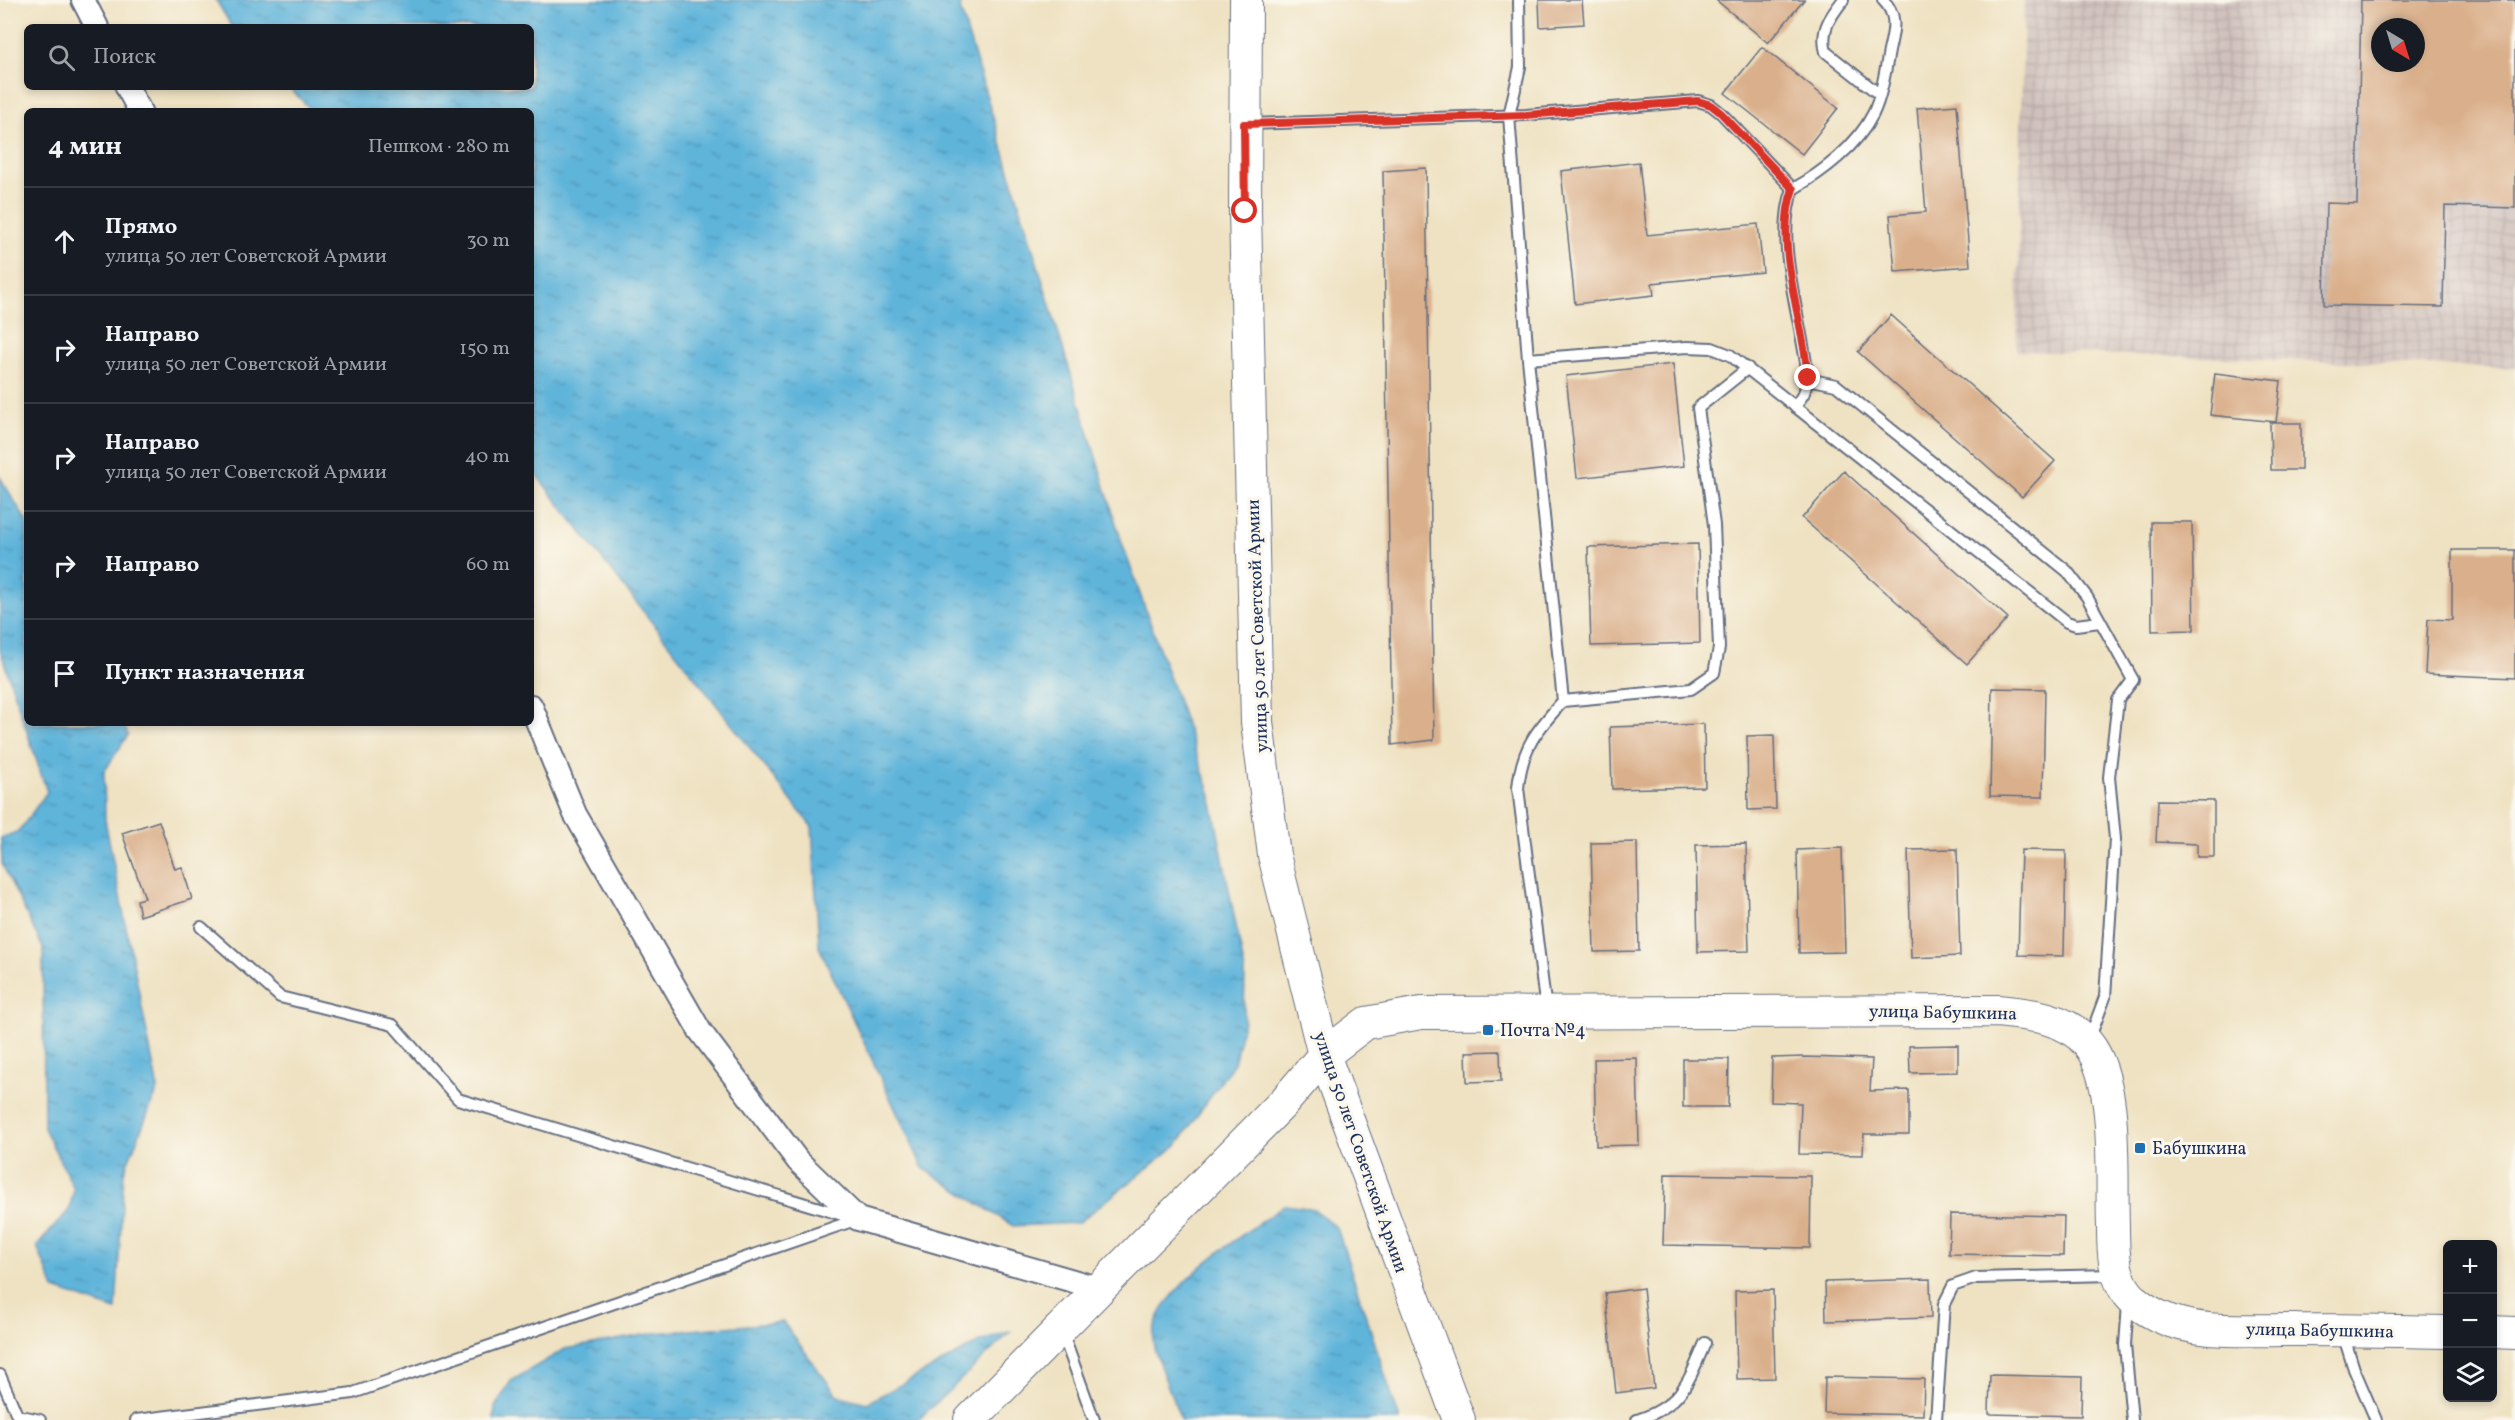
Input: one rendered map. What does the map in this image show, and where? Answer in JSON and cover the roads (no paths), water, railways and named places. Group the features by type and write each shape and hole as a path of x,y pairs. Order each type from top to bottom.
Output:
{"street":[{"path":"83,0 95,24"},
{"name":"улица 50 лет Советской Армии","path":"1246,0 1244,124 1257,722 1274,855 1324,1055 1459,1420"},
{"path":"129,90 138,108"},
{"path":"534,713 575,814 700,1031 798,1161 858,1219 1101,1289"},
{"name":"улица Бабушкина","path":"970,1420 1284,1102 1324,1055 1366,1023 1421,1013 1997,1011 2035,1014 2069,1028 2088,1043 2103,1072 2109,1097 2113,1247 2123,1285 2152,1312 2181,1324 2219,1329 2443,1332"},
{"path":"2497,1332 2515,1333"}],"lane":[{"path":"1519,0 1520,67 1509,116 1528,359 1563,701"},
{"path":"1843,0 1829,18 1824,30 1823,41 1826,52 1880,96"},
{"path":"1795,407 1804,393 1808,378 1785,232 1786,207 1793,189 1821,173 1838,158 1872,116 1880,96 1894,20 1891,8 1883,0"},
{"path":"1244,124 1509,116 1698,101 1711,105 1721,113 1793,189"},
{"path":"1528,359 1712,348 1730,355 2067,622 2076,625 2100,622"},
{"path":"1546,1011 1518,788 1520,767 1534,733 1563,701 1691,689 1714,673 1719,648 1714,525 1698,408 1748,368"},
{"path":"1808,378 1836,385 1852,396 2054,559 2087,597 2133,680 2118,699 2109,777 2115,839 2105,997 2101,1015 2088,1043"},
{"path":"201,927 280,997 393,1025 458,1099 858,1219"},
{"path":"136,1420 353,1394 858,1219"},
{"path":"1936,1420 1944,1304 1953,1286 1976,1278 2123,1285 2132,1420"},
{"path":"1060,1329 1094,1420"},
{"path":"2342,1330 2354,1369 2376,1420"},
{"path":"1637,1420 1658,1414 1684,1390 1705,1343"},
{"path":"0,1375 16,1415 40,1420"}],"water":[{"path":"216,0 962,0 960,8 1122,543 1210,792 1245,972 1244,1021 1234,1063 1177,1145 1078,1223 1013,1226 923,1168 819,947 812,827 534,472 534,108 309,108 292,90 534,90 534,24 230,24"},
{"path":"0,477 24,517 24,723 0,650"},
{"path":"25,726 124,726 128,735 104,772 105,820 158,1089 124,1172 116,1310 54,1289 37,1246 69,1210 74,1189 44,1128 43,948 2,864 1,838 19,831 47,792"},
{"path":"1285,1205 1314,1209 1337,1228 1400,1420 1181,1420 1154,1348 1156,1322 1167,1302 1204,1264"},
{"path":"783,1322 837,1395 867,1403 980,1342 1012,1331 918,1420 494,1420 495,1407 511,1381 565,1349 655,1333"}],"place":[{"name":"Почта №4","path":"1488,1030"},
{"name":"Бабушкина","path":"2140,1148"}]}
